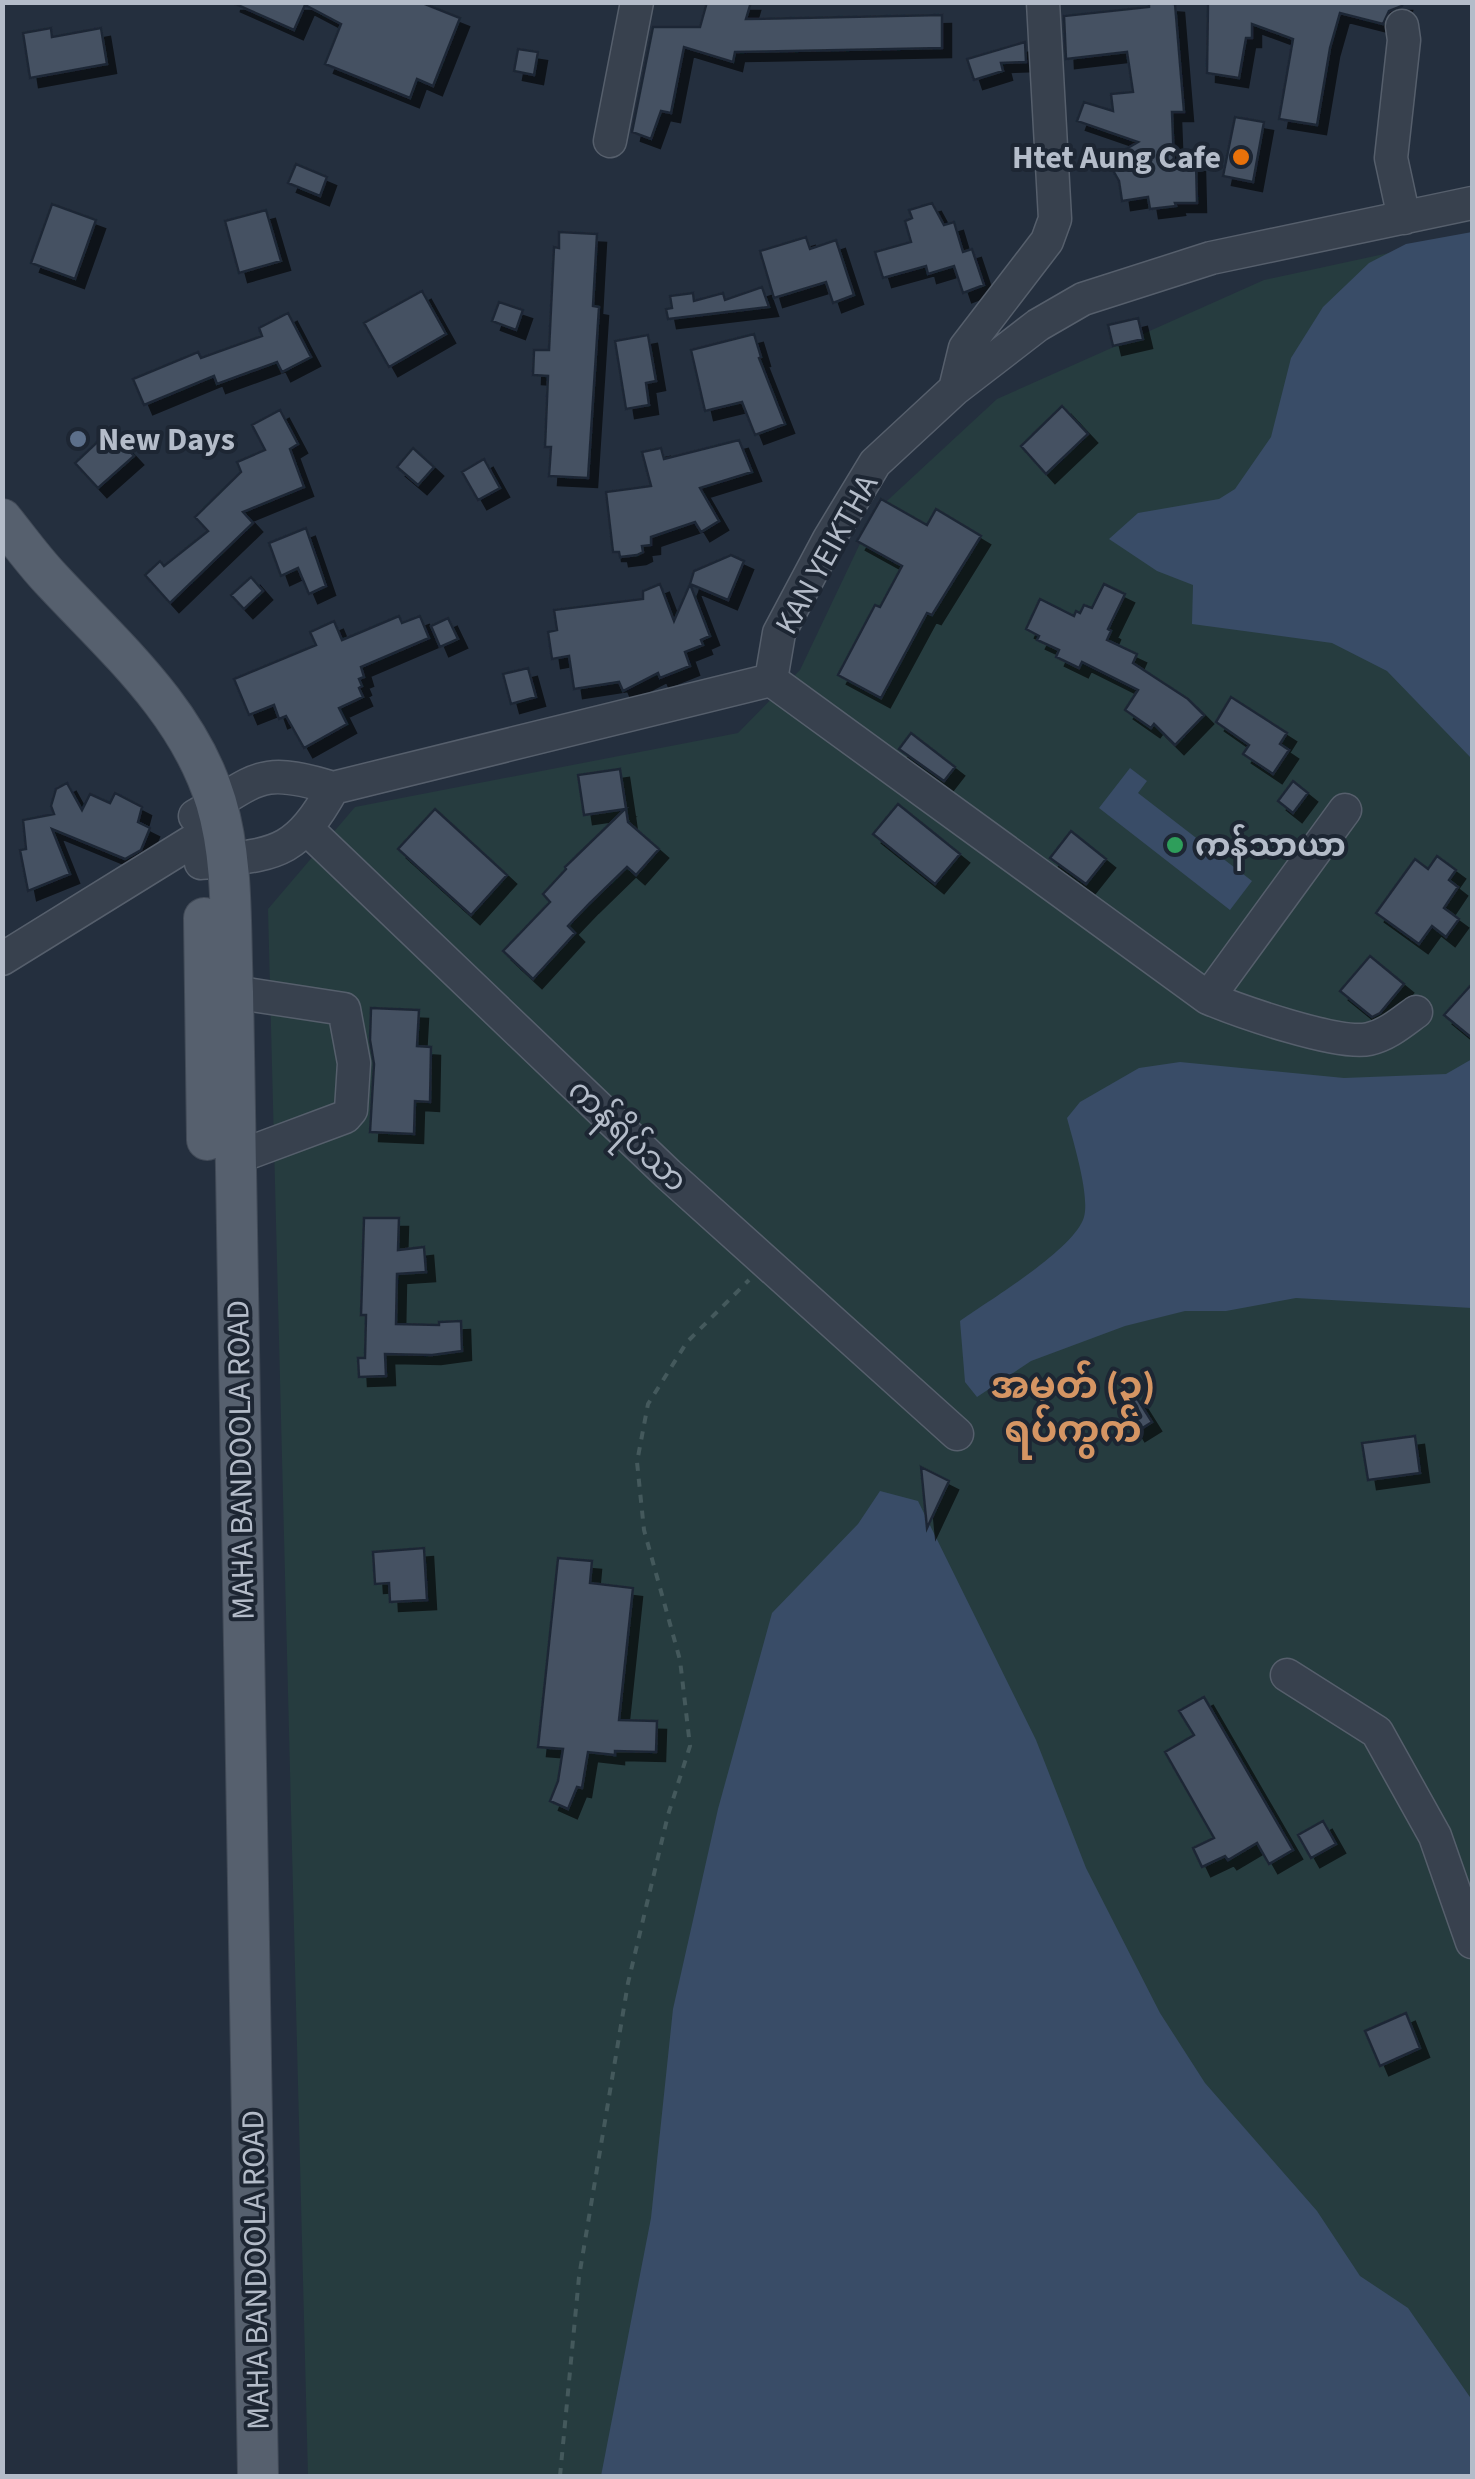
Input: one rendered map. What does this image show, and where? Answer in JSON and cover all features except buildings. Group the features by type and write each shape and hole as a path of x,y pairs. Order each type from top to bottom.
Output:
{"main road":[{"name":"MAHA BANDOOLA ROAD","path":"2,519 46,574 146,679 194,746 232,992 258,2476"},
{"name":"MAHA BANDOOLA ROAD","path":"2,562 121,690 156,734 209,835 234,2476"}],"street":[{"path":"610,141 637,2"},
{"path":"955,389 966,348 1048,240 1055,219 1043,2"},
{"path":"1402,26 1404,40 1391,158 1404,218"},
{"name":"KAN YEIKTHA","path":"333,788 771,680 779,634 875,463 955,389 1038,325 1083,299 1211,258 1472,203"},
{"path":"1009,291 1038,325"},
{"path":"771,680 1208,998 1339,1038 1365,1040 1389,1032 1416,1012"},
{"path":"2,959 209,835 248,783 269,776 295,776 333,788 307,829 279,850 209,835"},
{"path":"1208,998 1345,810"},
{"name":"ကန်ရိပ်သာ","path":"307,829 668,1174 957,1434"},
{"path":"232,992 344,1009 354,1064 351,1110 346,1117 235,1158"},
{"path":"1287,1675 1378,1732 1435,1836 1472,1942"}],"path":[{"path":"560,2476 578,2277 628,1983 668,1815 690,1746 680,1660 644,1530 637,1462 648,1404 687,1342 766,1262"}],"green space":[{"path":"1472,235 1472,2476 308,2476 268,909 355,807 738,733 800,670 875,512 997,399 1264,280"}],"water":[{"path":"1472,232 1472,759 1387,671 1332,643 1192,624 1193,585 1157,571 1109,539 1138,513 1219,499 1235,489 1271,437 1291,358 1323,307 1369,263 1406,244"},
{"name":"ကန်သာယာ","path":"1130,768 1147,781 1138,793 1252,881 1230,910 1099,808"},
{"path":"1472,1059 1472,1308 1296,1298 1226,1311 1185,1311 1125,1326 1031,1361 977,1397 965,1382 960,1321 1048,1259 1077,1230 1084,1217 1083,1182 1067,1118 1080,1102 1139,1068 1180,1062 1344,1078 1446,1074"},
{"path":"880,1491 918,1501 1036,1740 1086,1868 1160,2013 1205,2083 1317,2211 1360,2276 1408,2308 1472,2400 1472,2476 601,2476 651,2218 673,2009 718,1809 772,1613 858,1524"}],"place":[{"name":"Htet Aung Cafe","path":"1241,157"},
{"name":"New Days","path":"78,439"},
{"name":"ကန်သာယာ","path":"1175,845"}],"district":[{"name":"အမှတ် (၃) ရပ်ကွက်","path":"1073,1407"}]}
